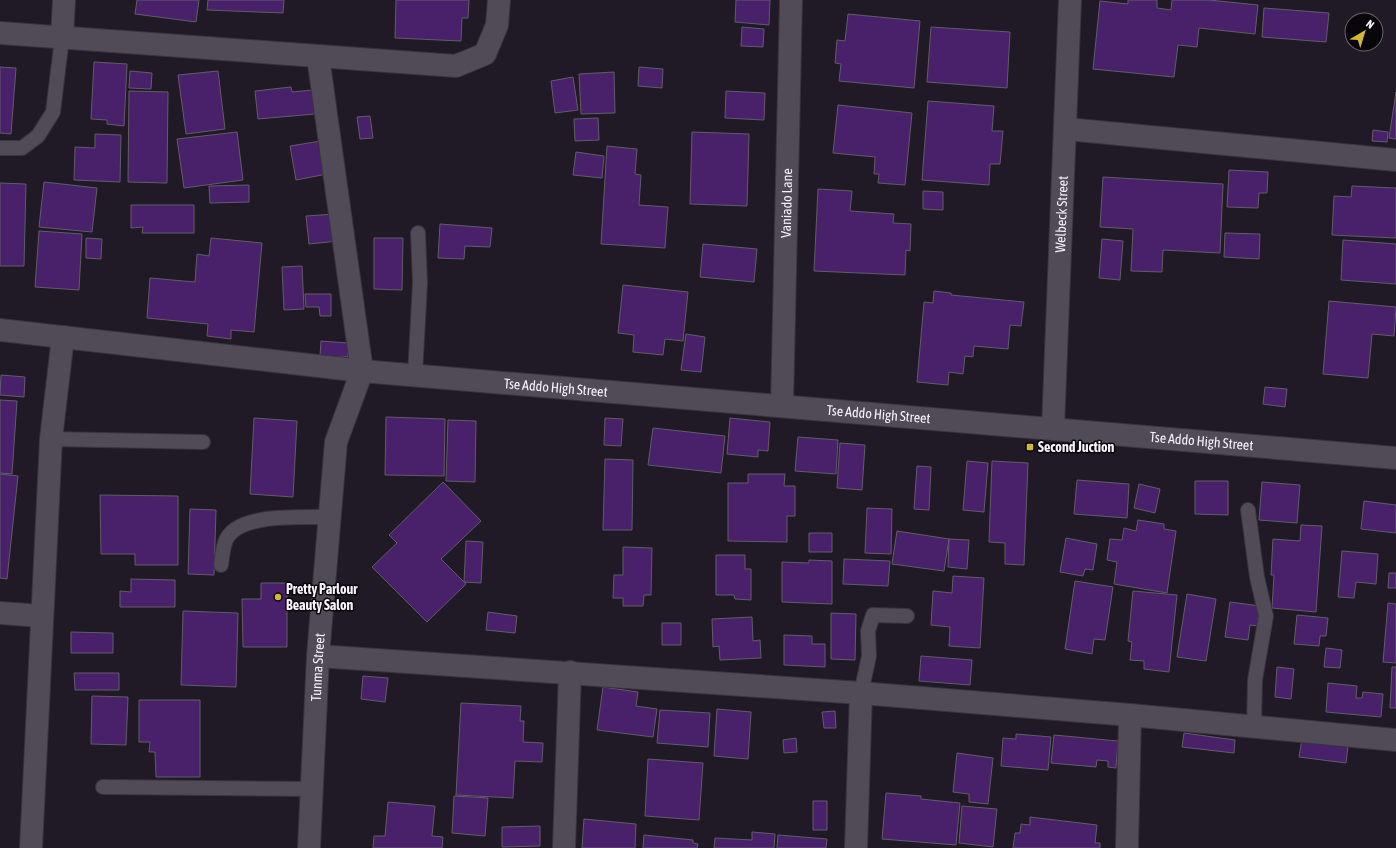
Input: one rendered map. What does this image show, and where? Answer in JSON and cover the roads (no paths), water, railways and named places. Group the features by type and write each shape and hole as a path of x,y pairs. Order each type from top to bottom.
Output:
{"street":[{"path":"62,38 64,0"},
{"path":"0,33 456,66 485,54 497,25 499,0"},
{"name":"Vaniado Lane","path":"782,406 791,0"},
{"name":"Welbeck Street","path":"1053,428 1070,0"},
{"path":"318,57 362,371"},
{"path":"1066,129 1396,160"},
{"name":"Tse Addo High Street","path":"0,330 362,371 1396,458"},
{"path":"31,848 51,439 63,337"},
{"name":"Tunma Street","path":"309,848 318,656 336,442 362,371"},
{"path":"0,612 42,616"},
{"path":"318,656 861,693 1130,715 1396,740"},
{"path":"564,848 570,672"},
{"path":"856,848 861,693"},
{"path":"1127,848 1130,715"}],"lane":[{"path":"0,148 22,148 38,136 53,112 62,38"},
{"path":"415,375 420,283 418,233"},
{"path":"51,439 203,442"},
{"path":"1248,510 1257,577 1266,616 1255,680 1254,727"},
{"path":"221,564 226,541 233,531 247,523 275,519 330,517"},
{"path":"861,693 869,656 868,631 873,615 907,616"},
{"path":"104,787 312,789"}],"place":[{"name":"Second Juction","path":"1030,447"},
{"name":"Pretty Parlour Beauty Salon","path":"278,597"}]}
